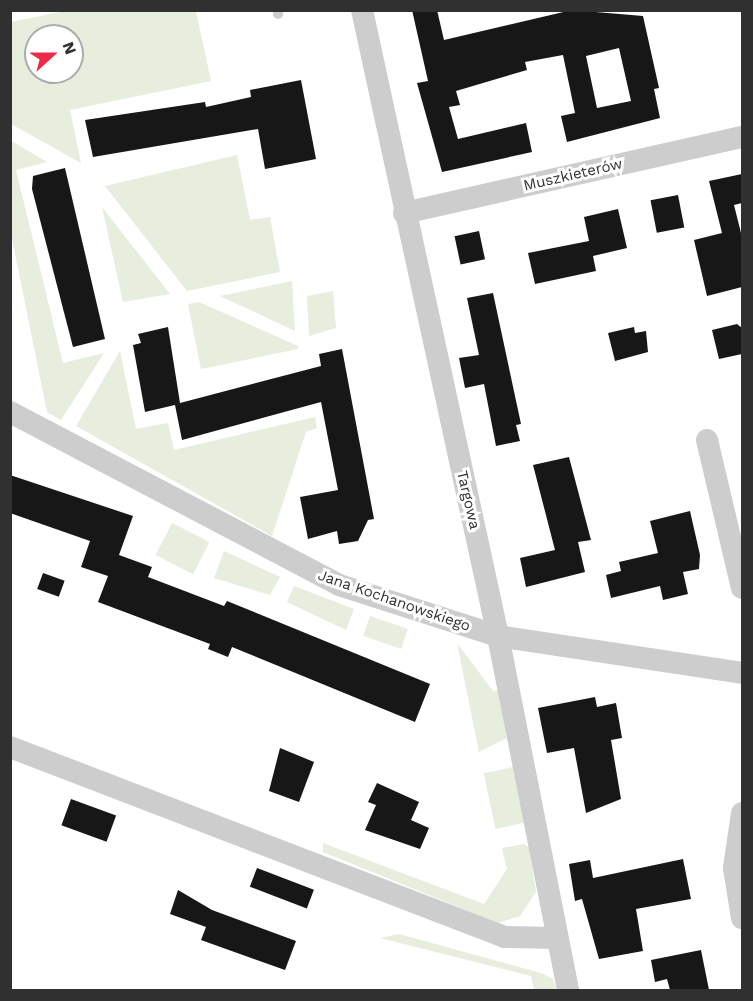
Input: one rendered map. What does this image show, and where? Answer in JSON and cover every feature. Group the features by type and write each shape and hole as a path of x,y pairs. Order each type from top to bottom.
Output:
{"street":[{"name":"Targowa","path":"362,10 404,213 498,636 568,990"},
{"name":"Muszkieterów","path":"404,213 742,137"},
{"name":"Jana Kochanowskiego","path":"10,412 297,567 498,636 742,673"},
{"path":"707,440 742,588"},
{"path":"10,747 505,937 557,938"},
{"path":"742,813 734,868 742,918"}],"green space":[{"path":"69,10 196,11 211,81 70,110 81,163 11,124 11,22"},
{"path":"10,140 47,162 16,170 63,363 104,353 61,420 47,412 11,234"},
{"path":"237,155 250,220 270,217 280,272 187,291 105,186"},
{"path":"102,207 170,294 123,302"},
{"path":"292,281 295,331 220,296"},
{"path":"333,291 336,328 309,336 307,296"},
{"path":"199,302 298,346 298,349 201,369 188,304"},
{"path":"120,351 136,429 168,423 174,450 315,417 317,428 306,432 272,536 76,426"},
{"path":"172,523 209,542 193,574 156,555"},
{"path":"224,551 280,577 270,595 214,578"},
{"path":"294,586 354,609 346,630 287,602"},
{"path":"370,616 408,629 401,649 363,636"},
{"path":"457,643 493,691 499,690 507,738 479,752"},
{"path":"513,767 525,823 496,829 484,773"},
{"path":"323,843 484,904 507,869 502,848 524,844 529,847 536,892 520,916 498,923 323,852"},
{"path":"399,934 541,973 553,979 557,990 534,990 531,976 380,938"}],"building":[{"path":"412,10 437,10 444,40 572,10 643,16 659,88 654,89 660,118 567,142 561,116 575,113 563,55 525,62 527,70 456,91 460,105 449,107 458,139 526,123 532,152 442,172 417,83 428,81","holes":["619,48 631,101 597,108 586,56"]},
{"path":"301,80 316,159 265,169 258,129 93,157 85,120 205,102 206,107 251,97 250,90"},
{"path":"65,168 105,339 73,347 32,189 33,176"},
{"path":"742,174 742,203 734,205 742,237 742,287 707,296 694,240 722,233 709,181"},
{"path":"678,195 684,227 657,233 651,200"},
{"path":"618,209 627,248 593,256 596,271 535,284 528,253 589,241 584,217"},
{"path":"479,231 485,259 461,265 455,236"},
{"path":"493,293 521,424 516,425 520,441 496,446 484,384 465,388 459,358 479,355 467,298"},
{"path":"737,324 742,328 742,354 719,359 712,330"},
{"path":"168,327 180,403 321,366 319,354 342,349 374,519 368,520 358,541 339,544 337,531 308,539 300,497 338,490 321,402 182,440 175,405 145,412 133,345 141,343 138,334"},
{"path":"634,327 635,333 646,331 648,352 615,361 608,333"},
{"path":"569,457 591,540 578,542 585,572 526,587 520,558 555,550 533,465"},
{"path":"10,475 133,516 119,555 152,567 148,577 224,606 227,601 430,684 415,722 232,647 228,657 208,649 210,644 98,602 108,576 81,567 90,541 10,513"},
{"path":"690,511 700,555 699,569 683,572 688,594 663,600 660,586 611,598 606,575 621,571 619,562 658,553 650,521"},
{"path":"43,573 65,581 59,597 37,589"},
{"path":"595,697 597,707 616,703 622,738 611,740 621,799 586,813 574,748 547,753 538,708"},
{"path":"280,748 314,762 299,802 269,791"},
{"path":"377,783 419,802 411,820 429,828 420,849 365,830 376,805 368,802"},
{"path":"71,799 116,815 107,842 61,825"},
{"path":"683,859 691,899 636,909 643,951 599,959 582,899 575,901 569,864 590,860 593,878"},
{"path":"257,868 314,890 307,909 250,887"},
{"path":"178,890 212,910 296,941 285,970 201,940 206,927 170,914"},
{"path":"701,950 709,990 670,990 667,979 655,982 651,960"}]}
